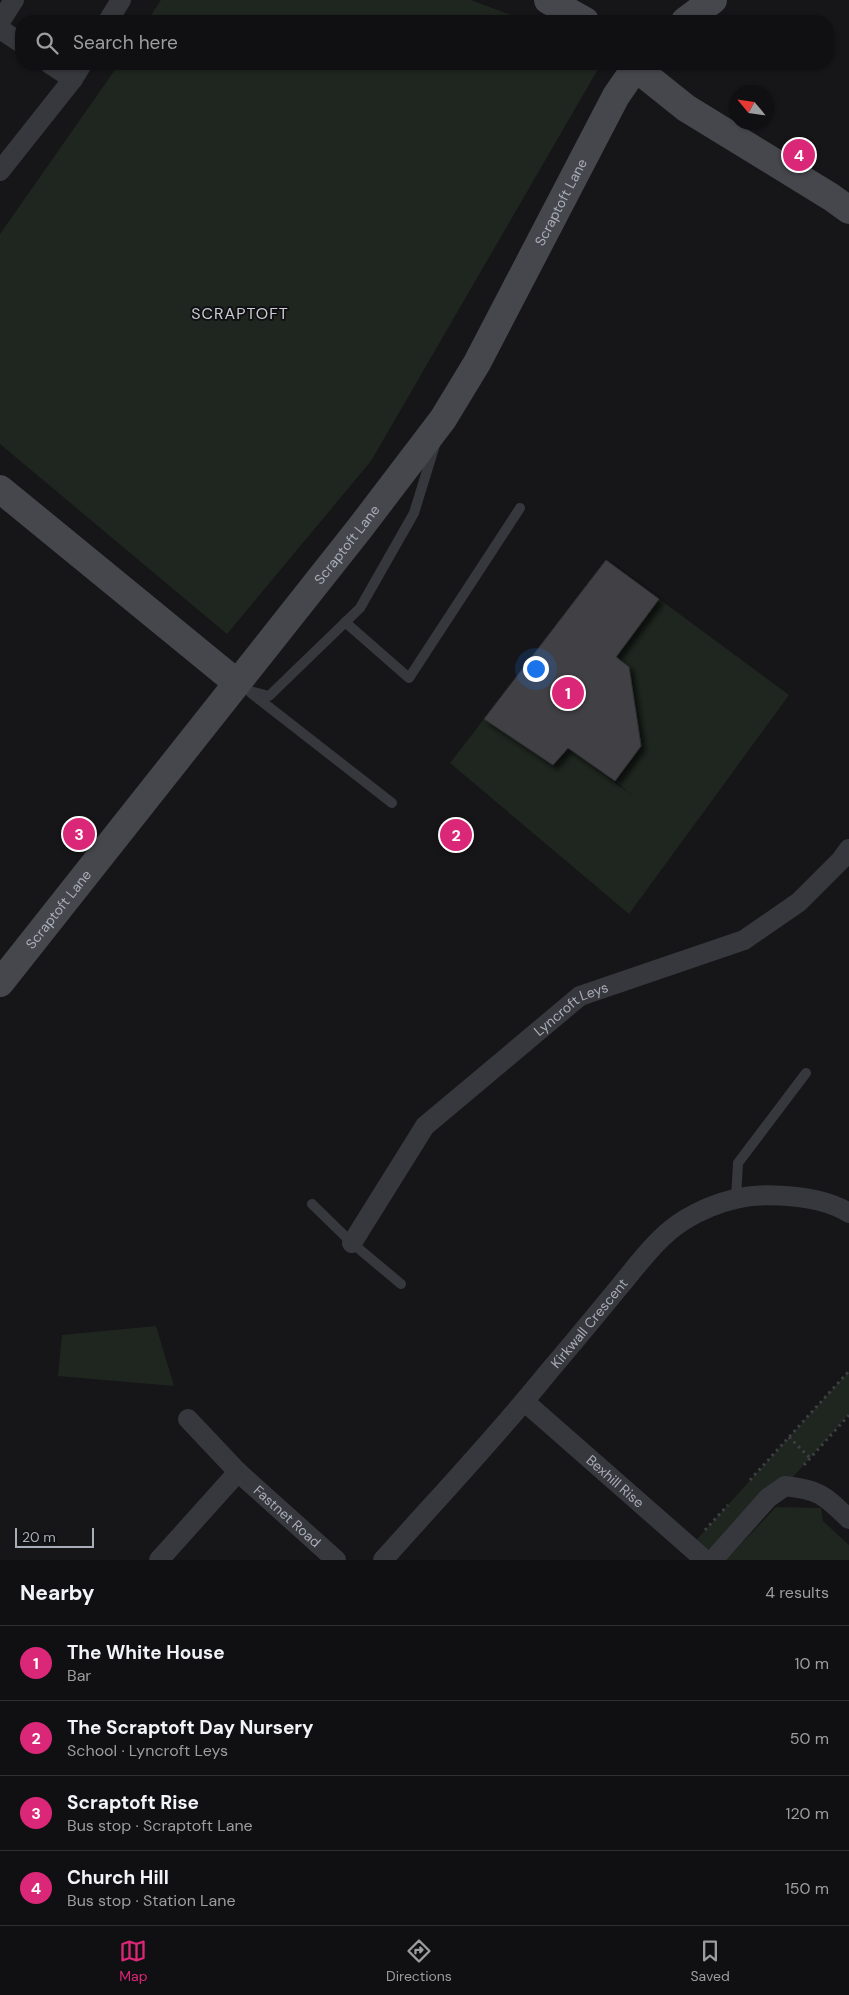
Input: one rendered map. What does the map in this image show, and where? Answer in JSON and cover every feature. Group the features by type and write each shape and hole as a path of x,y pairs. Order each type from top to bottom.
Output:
{"street":[{"path":"0,22 14,0"},
{"path":"112,15 121,0"},
{"path":"548,0 574,15"},
{"path":"693,15 713,0"},
{"path":"0,29 15,39"},
{"name":"Scraptoft Lane","path":"0,983 243,687 444,419 477,363 616,96 632,70"},
{"path":"641,70 686,108 849,210"},
{"path":"0,171 77,71"},
{"path":"0,489 243,687"},
{"name":"Lyncroft Leys","path":"352,1243 425,1126 580,996 744,940 799,902 846,858"},
{"name":"Kirkwall Crescent","path":"383,1560 525,1402 639,1263 666,1235 685,1219 736,1198 763,1196 820,1201 842,1208 849,1213"},
{"name":"Bexhill Rise","path":"525,1402 705,1560"},
{"name":"Fastnet Road","path":"188,1419 238,1472 336,1560"},
{"path":"159,1560 238,1472"},
{"path":"713,1560 768,1498 785,1486 808,1488 826,1496 849,1519"}],"lane":[{"path":"243,687 269,696 360,608 414,513 444,419"},
{"path":"345,622 409,678 520,508"},
{"path":"243,687 392,804"},
{"path":"736,1198 738,1163 806,1073"},
{"path":"312,1204 352,1243 401,1284"}],"path":[{"path":"749,1481 849,1371"},
{"path":"785,1486 849,1415"},
{"path":"789,1437 810,1458"},
{"path":"690,1547 729,1503"}],"shaded area":[{"path":"161,0 471,0 511,15 151,15"},
{"path":"115,70 598,70 371,461 227,634 0,444 0,234"},
{"path":"659,599 789,695 629,914 450,763 484,719 553,765 568,748 633,796 615,781 641,746 629,667 616,657"},
{"path":"156,1326 174,1386 58,1376 62,1335"},
{"path":"849,1371 849,1414 785,1486 706,1560 690,1547"},
{"path":"776,1507 821,1508 823,1521 849,1545 849,1560 726,1560"}],"building":[{"path":"606,560 659,599 616,657 629,667 641,746 615,781 568,748 553,765 484,719"}],"place":[{"name":"Church Hill","path":"799,155"},
{"name":"The White House","path":"568,693"},
{"name":"Scraptoft Rise","path":"79,834"},
{"name":"The Scraptoft Day Nursery","path":"456,835"}],"district":[{"name":"SCRAPTOFT","path":"240,313"}]}
